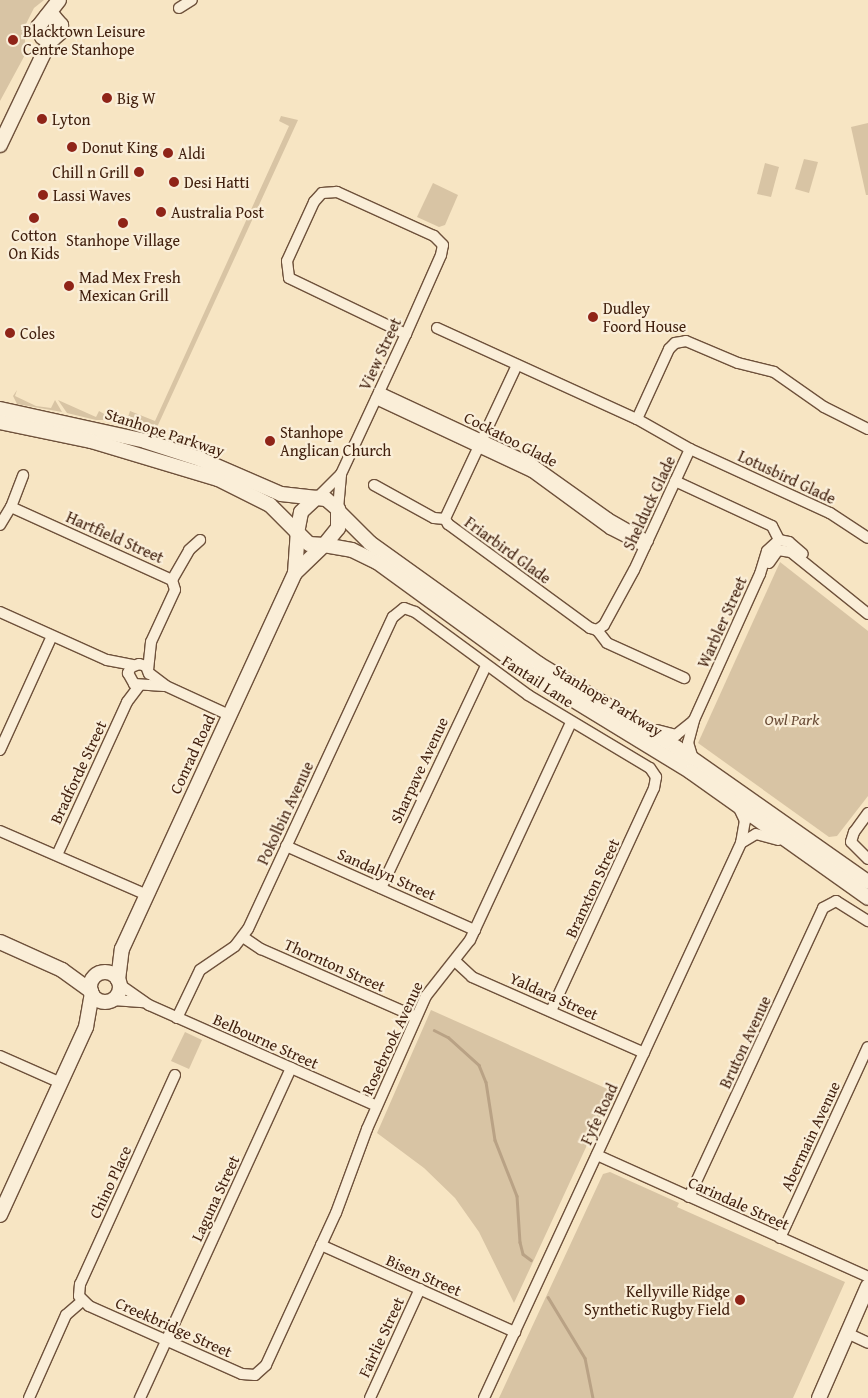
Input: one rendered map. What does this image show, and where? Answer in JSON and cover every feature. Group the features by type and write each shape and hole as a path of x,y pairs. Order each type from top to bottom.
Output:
{"main road":[{"path":"0,130 45,37 61,32 53,19 59,0"},
{"path":"0,145 45,37 39,24 53,19 64,0"},
{"name":"Stanhope Parkway","path":"0,408 145,441 200,459 280,494 316,498"},
{"name":"Stanhope Parkway","path":"0,422 91,441 218,480 270,505 297,533"},
{"path":"316,498 329,501 338,510 338,528 324,546 309,544 297,533 301,512 316,498"},
{"name":"Stanhope Parkway","path":"338,510 370,542 526,655 693,758 868,882"},
{"name":"Conrad Road","path":"100,974 122,948 295,573 297,533"},
{"name":"Stanhope Parkway","path":"324,546 352,550 377,562 534,676 667,756 868,898"},
{"name":"Conrad Road","path":"295,573 324,546"},
{"path":"0,942 62,970 99,1000 111,1001"},
{"name":"Conrad Road","path":"119,982 122,948"},
{"path":"62,970 100,974 119,982 118,993 86,1027"},
{"path":"0,1216 86,1027 92,981 100,974"},
{"path":"819,1398 868,1286"}],"street":[{"path":"178,8 192,0"},
{"name":"View Street","path":"338,510 342,474 406,334 443,245 434,236 329,191 316,199 288,261 287,274 296,284 406,334"},
{"name":"Shelduck Glade","path":"437,328 637,419 690,449 646,544 604,625 597,630"},
{"path":"637,419 669,349 675,343 686,340 738,363 774,372 824,407 868,429"},
{"name":"Friarbird Glade","path":"517,365 481,444 444,518 448,524 590,628 597,630 607,643 684,678"},
{"name":"Cockatoo Glade","path":"377,396 481,444 540,477 610,528 646,544"},
{"name":"Lotusbird Glade","path":"690,449 830,513 868,538"},
{"name":"View Street","path":"316,498 342,474"},
{"path":"0,525 11,507 23,475"},
{"path":"675,481 768,523 775,528 779,540 793,545 808,564"},
{"path":"374,485 434,518 444,518"},
{"name":"Hartfield Street","path":"11,507 172,580 174,593 151,642 134,664 129,678"},
{"path":"172,580 189,550 200,540"},
{"name":"Warbler Street","path":"693,758 688,743 694,720 760,574 768,550 779,540"},
{"path":"760,574 764,573 778,550 791,552 868,614"},
{"name":"Fantail Lane","path":"404,608 415,612 486,666 572,722 650,768 656,777"},
{"name":"Pokolbin Avenue","path":"177,1018 200,970 243,937 393,617 404,608"},
{"path":"0,612 107,660 134,664 148,671 166,686 229,715"},
{"path":"0,750 52,636"},
{"name":"Hartfield Street","path":"142,684 148,671 151,642"},
{"path":"107,660 129,678 142,684 166,686"},
{"name":"Sharpave Avenue","path":"381,888 486,666"},
{"name":"Bradforde Street","path":"127,702 129,678"},
{"name":"Bradforde Street","path":"57,855 127,702 142,684"},
{"name":"Warbler Street","path":"618,712 628,713 672,736 684,731 694,720"},
{"name":"Rosebrook Avenue","path":"255,1375 266,1365 321,1245 377,1106 416,1017 436,981 455,961 475,930 572,722"},
{"name":"Branxton Street","path":"551,1011 654,788 656,777"},
{"name":"Fyfe Road","path":"484,1398 741,843 744,818 734,803"},
{"path":"868,813 852,837 857,851 868,859"},
{"path":"0,831 147,895"},
{"path":"741,843 753,835 765,834 804,858 816,860"},
{"name":"Sandalyn Street","path":"286,846 475,930"},
{"name":"Bruton Avenue","path":"690,1197 823,908 831,902 842,903 868,921"},
{"name":"Thornton Street","path":"243,937 261,949 416,1017"},
{"name":"Yaldara Street","path":"455,961 472,977 644,1053"},
{"name":"Belbourne Street","path":"119,982 144,1002 177,1018 377,1106"},
{"name":"Belbourne Street","path":"111,1001 144,1002"},
{"name":"Abermain Avenue","path":"780,1238 868,1047"},
{"path":"0,1056 61,1083"},
{"name":"Laguna Street","path":"140,1398 291,1068"},
{"name":"Chino Place","path":"82,1301 78,1293 80,1284 175,1076"},
{"name":"Carindale Street","path":"597,1155 868,1277"},
{"name":"Bisen Street","path":"321,1245 515,1332"},
{"name":"Fairlie Street","path":"370,1398 420,1289"},
{"path":"29,1398 66,1316 82,1301"},
{"name":"Creekbridge Street","path":"82,1301 242,1374 255,1375"},
{"path":"847,1333 868,1342"}],"green space":[{"name":"Blacktown Leisure Centre Stanhope","path":"0,0 44,0 34,8 24,28 26,53 0,101"},
{"path":"281,116 298,120 153,436 135,431 126,423 130,411 155,421 289,126 279,121"},
{"path":"868,123 868,195 866,195 851,127"},
{"path":"804,159 818,162 809,193 795,189"},
{"path":"765,163 779,167 771,197 757,194"},
{"path":"433,183 458,195 445,225 439,227 417,217"},
{"path":"17,390 15,396 36,406 51,408 55,400 62,412 17,404 13,396"},
{"path":"58,400 96,417 99,411 106,415 103,420 96,420 67,413"},
{"name":"Owl Park","path":"780,562 868,631 868,796 837,836 829,837 698,743"},
{"path":"431,1010 612,1091 514,1303 479,1232 455,1198 424,1168 377,1133"},
{"path":"185,1032 202,1040 189,1069 171,1061"},
{"path":"610,1172 679,1203 677,1207 845,1282 793,1398 499,1398 603,1174"}],"waterway":[{"path":"434,1030 448,1037 479,1065 486,1082 495,1140 517,1196 520,1242 523,1254 531,1260"},
{"path":"548,1297 585,1358 593,1398"}],"place":[{"name":"Blacktown Leisure Centre Stanhope","path":"13,40"},
{"name":"Big W","path":"107,98"},
{"name":"Lyton","path":"42,119"},
{"name":"Donut King","path":"72,147"},
{"name":"Aldi","path":"168,153"},
{"name":"Chill n Grill","path":"139,172"},
{"name":"Desi Hatti","path":"174,182"},
{"name":"Lassi Waves","path":"43,195"},
{"name":"Australia Post","path":"161,212"},
{"name":"Cotton On Kids","path":"34,218"},
{"name":"Stanhope Village","path":"123,223"},
{"name":"Mad Mex Fresh Mexican Grill","path":"69,286"},
{"name":"Dudley Foord House","path":"593,317"},
{"name":"Coles","path":"10,333"},
{"name":"Stanhope Anglican Church","path":"270,441"},
{"name":"Kellyville Ridge Synthetic Rugby Field","path":"740,1300"}]}
